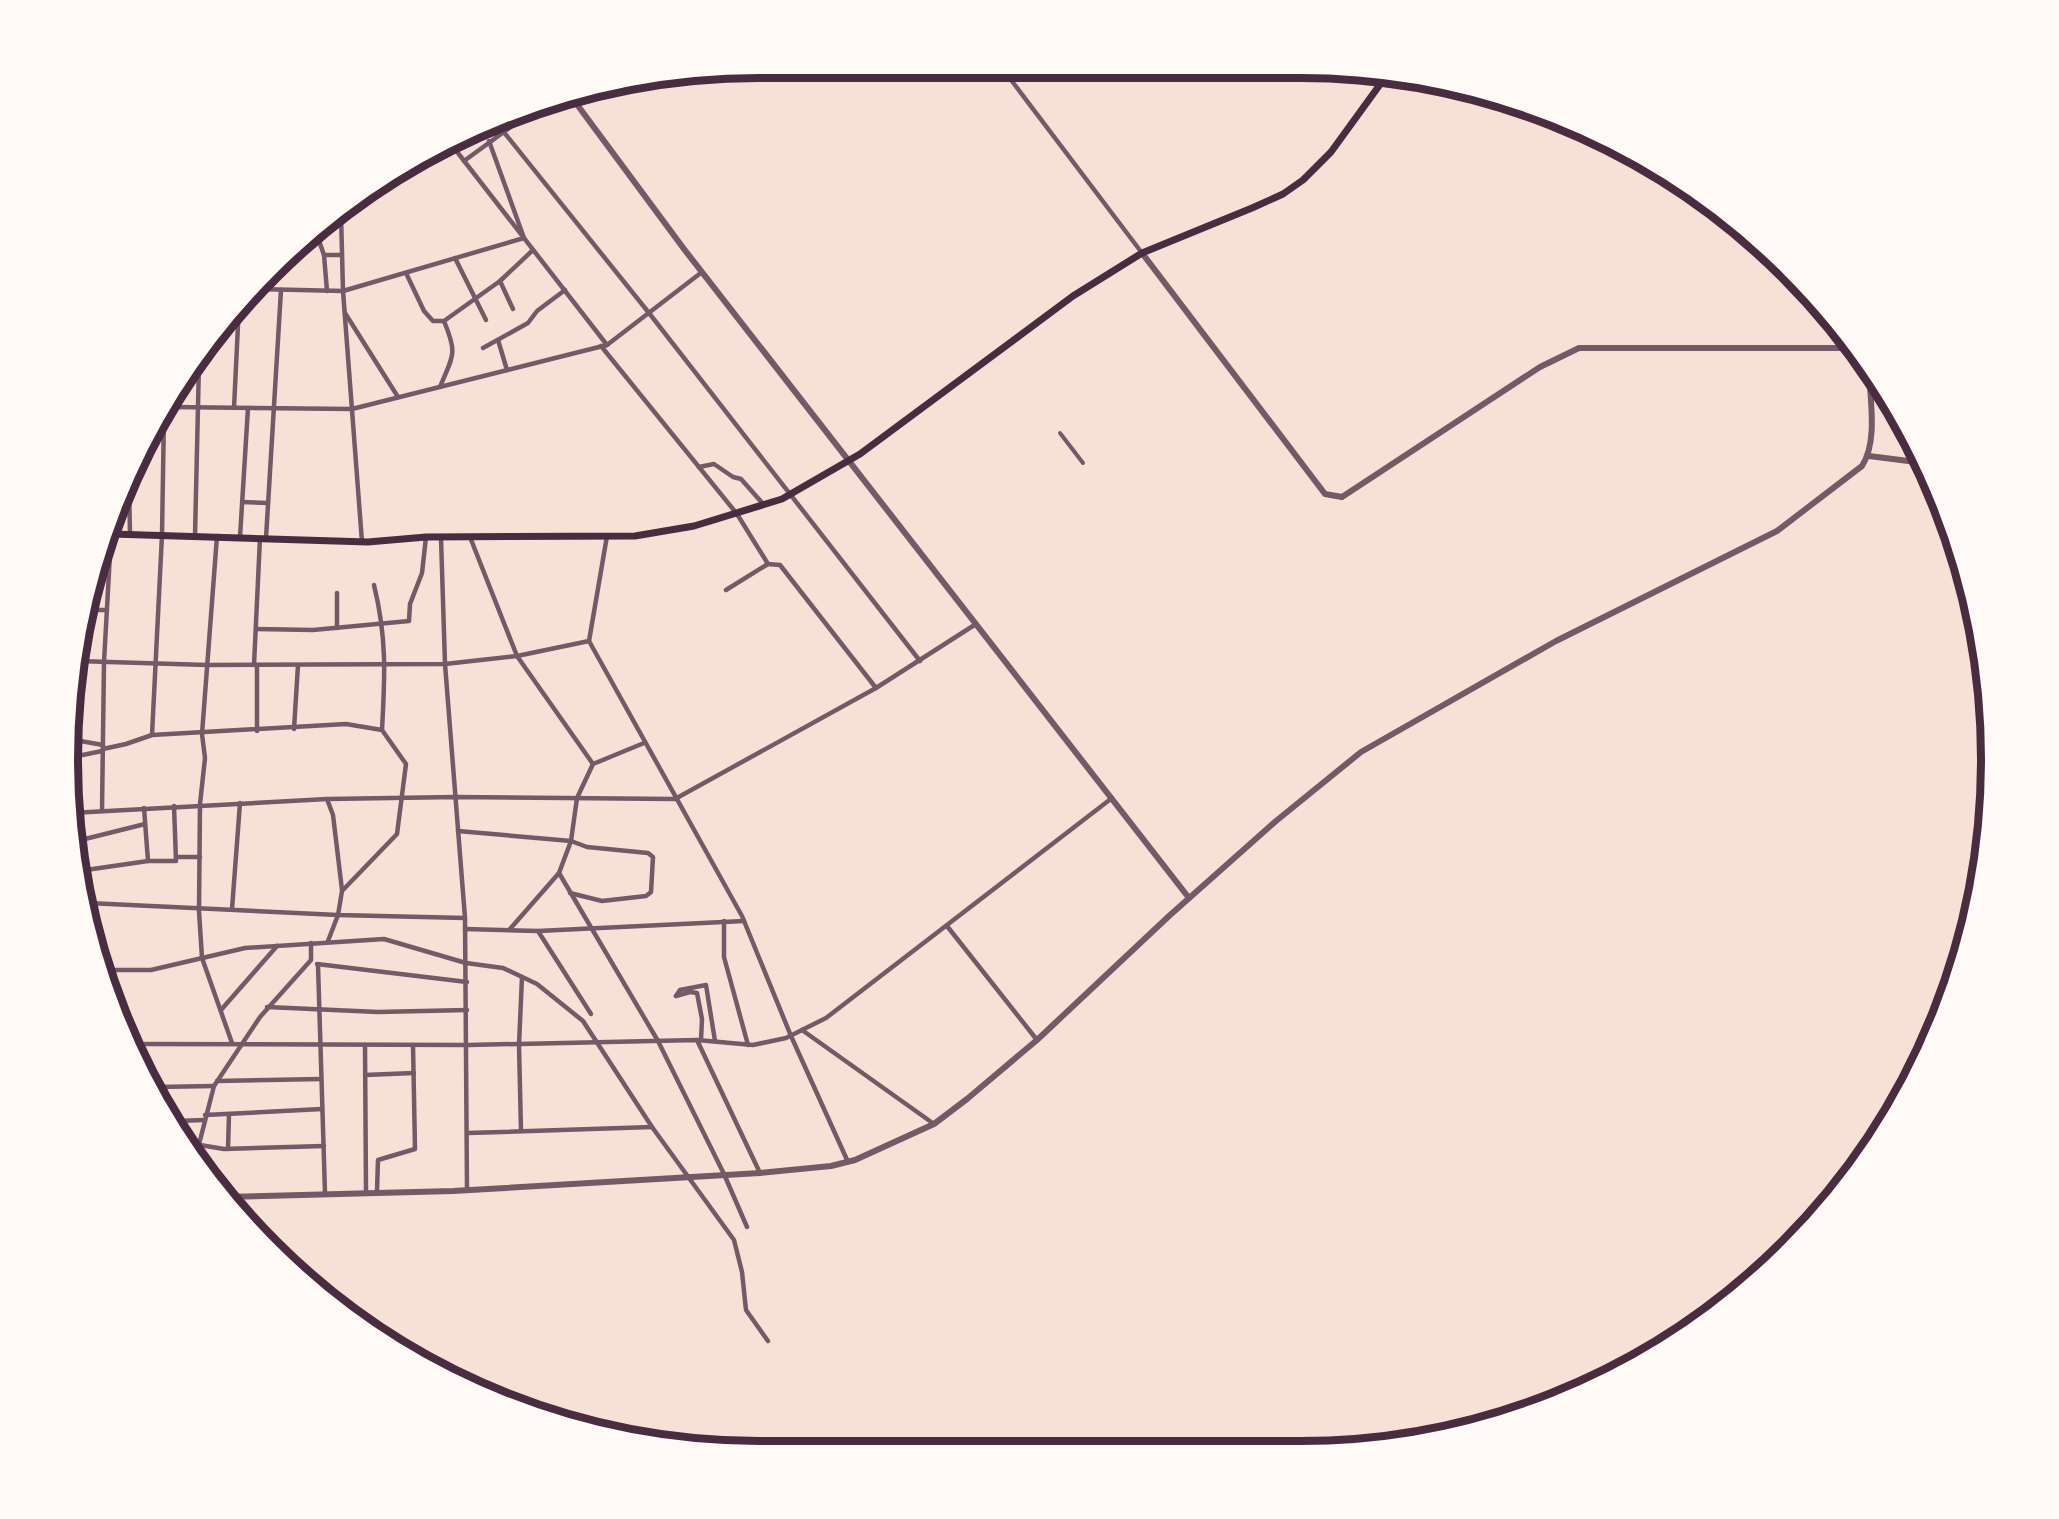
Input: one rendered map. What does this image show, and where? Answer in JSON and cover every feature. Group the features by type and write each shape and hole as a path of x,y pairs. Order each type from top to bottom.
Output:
{"main road":[{"path":"116,535 362,542 426,537 635,536 678,530 764,505 791,495 849,461 1073,296 1142,253 1283,194 1303,180 1331,153 1381,83"}],"street":[{"path":"1010,78 1325,494 1342,497 1540,367 1579,348 1842,348"},
{"path":"576,103 702,272 1190,898"},
{"path":"464,160 512,125"},
{"path":"503,131 649,313 920,661"},
{"path":"495,132 497,136"},
{"path":"489,141 524,238"},
{"path":"455,149 607,345"},
{"path":"340,223 343,291 362,542"},
{"path":"267,289 343,291 524,238"},
{"path":"319,240 324,255 327,291"},
{"path":"406,273 424,311 433,321 444,321 500,281 533,249"},
{"path":"324,255 342,255"},
{"path":"454,258 486,320"},
{"path":"177,407 352,409 607,345 702,272"},
{"path":"500,281 513,309"},
{"path":"257,731 255,629 268,502 281,290"},
{"path":"483,348 528,322 537,310 565,290"},
{"path":"345,312 398,397"},
{"path":"234,408 238,321"},
{"path":"440,387 452,363 454,352 444,321"},
{"path":"498,340 507,370"},
{"path":"601,346 737,514 768,564"},
{"path":"195,536 199,373"},
{"path":"237,1197 467,1190 760,1173 848,1162 934,1124 1037,1040 1276,821 1361,752 1556,641 1777,531 1862,466 1869,456 1869,386"},
{"path":"240,537 248,408"},
{"path":"152,735 162,535 164,429"},
{"path":"1060,433 1083,463"},
{"path":"1869,456 1913,462"},
{"path":"699,467 714,464 733,477 741,478 764,505"},
{"path":"129,501 130,534"},
{"path":"242,502 268,502"},
{"path":"217,536 202,734 205,758 200,804 199,907 202,958 232,1044"},
{"path":"607,536 589,641 744,921 791,1036 848,1162"},
{"path":"255,629 337,628 409,621 410,604 422,573 426,537"},
{"path":"470,537 517,656 593,764"},
{"path":"441,538 445,664 465,918 468,1045 467,1190"},
{"path":"102,811 104,662 110,553"},
{"path":"726,590 768,564 780,565 876,688"},
{"path":"342,891 397,834 404,798 406,764 382,730 386,666 383,625 374,585"},
{"path":"337,593 337,628"},
{"path":"95,610 107,610"},
{"path":"80,812 200,804 456,796 675,799 876,688 976,624"},
{"path":"86,661 298,666 445,664 517,656 589,641"},
{"path":"294,729 298,666"},
{"path":"78,755 126,744 152,735 294,729 346,724 382,730"},
{"path":"78,742 102,748"},
{"path":"510,930 559,873 571,841 577,798 593,764 644,742"},
{"path":"141,1044 468,1045 699,1040 748,1045 791,1036 826,1018 1112,798"},
{"path":"327,799 333,815 342,891 338,915 328,941"},
{"path":"232,909 240,803"},
{"path":"87,870 148,861 176,861 174,806"},
{"path":"144,808 148,861"},
{"path":"83,839 145,824"},
{"path":"458,831 571,841 587,847 648,853 654,863 651,892 646,896 602,901 570,893"},
{"path":"177,857 200,857"},
{"path":"559,873 658,1041 724,1174 747,1227"},
{"path":"93,903 146,908 199,907 338,915 465,918"},
{"path":"724,921 724,957 748,1045"},
{"path":"465,929 538,931 744,921"},
{"path":"947,926 1037,1040"},
{"path":"538,931 591,1014"},
{"path":"111,970 151,970 245,948 384,939 466,963 503,968 522,977 558,998 583,1021 652,1127 734,1240 742,1272 746,1310 768,1341"},
{"path":"311,943 311,960 267,1007 215,1083 200,1144 228,1149 324,1146"},
{"path":"221,1010 277,946"},
{"path":"311,960 318,965 467,982"},
{"path":"318,965 326,1193"},
{"path":"522,977 519,1044 522,1131"},
{"path":"715,1041 706,985 680,990 676,996 690,992 697,993 702,1019 699,1040 760,1173"},
{"path":"267,1007 314,1008 318,1011 467,1010"},
{"path":"802,1030 934,1124"},
{"path":"365,1045 366,1192"},
{"path":"377,1191 378,1160 415,1149 413,1045"},
{"path":"365,1075 414,1073"},
{"path":"162,1087 321,1079"},
{"path":"182,1120 229,1114 322,1109"},
{"path":"228,1149 229,1114"},
{"path":"468,1133 652,1127"}]}
